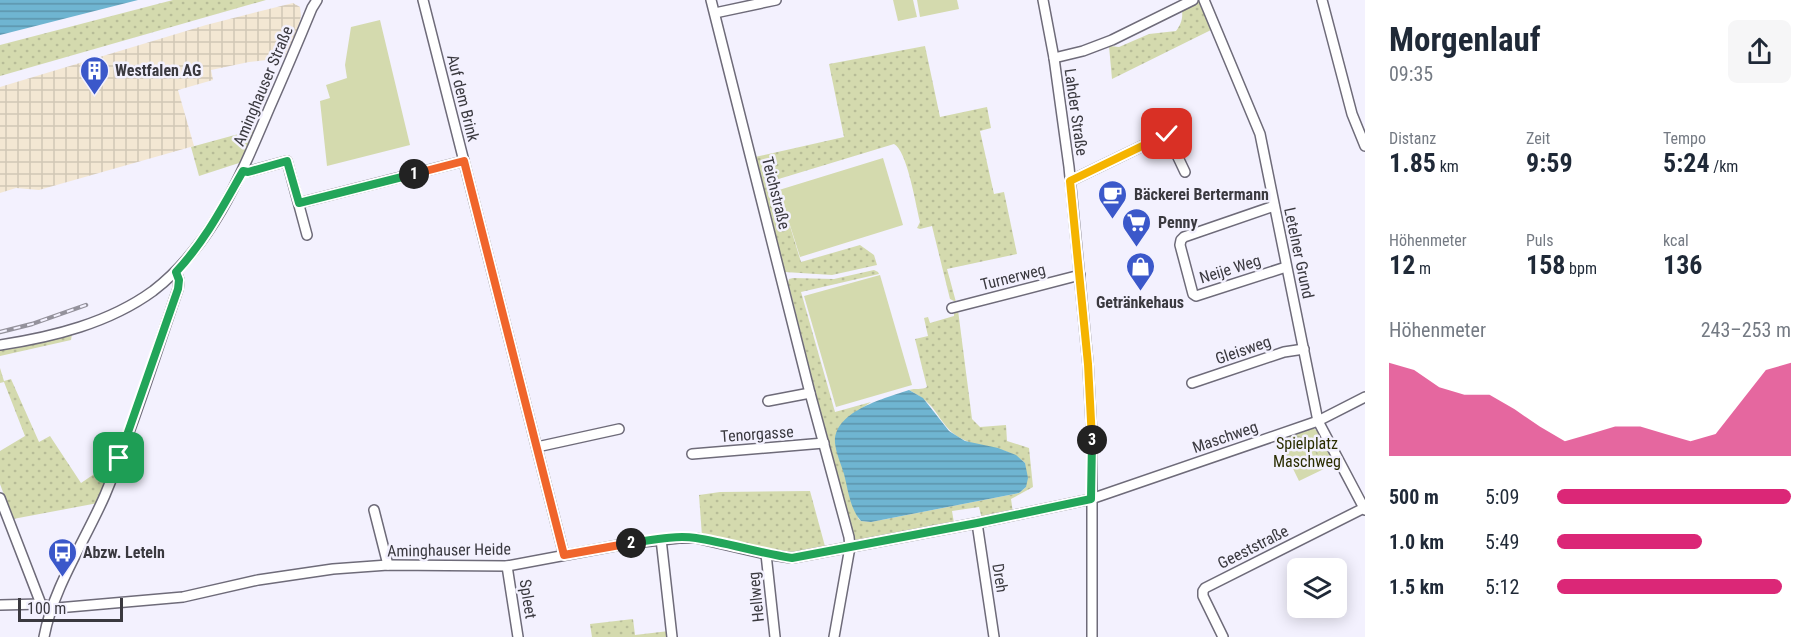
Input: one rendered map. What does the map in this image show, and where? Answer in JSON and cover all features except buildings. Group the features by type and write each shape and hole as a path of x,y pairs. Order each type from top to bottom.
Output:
{"street":[{"name":"Aminghauser Straße","path":"0,345 45,336 104,318 140,299 176,272 189,258 209,231 243,171 317,0"},
{"name":"Auf dem Brink","path":"423,0 564,555"},
{"name":"Teichstraße","path":"711,0 810,393 849,537 850,547 834,637"},
{"path":"715,13 776,0"},
{"name":"Lahder Straße","path":"1043,0 1054,58 1070,181 1088,364 1092,439 1092,637"},
{"path":"1054,58 1083,51 1112,40 1193,0"},
{"name":"Letelner Grund","path":"1204,0 1260,134 1318,421 1364,509"},
{"path":"1322,0 1352,114 1365,146"},
{"path":"1070,181 1167,134 1185,172"},
{"path":"243,171 248,172 287,161 307,235"},
{"path":"299,203 464,161"},
{"name":"Neije Weg","path":"1274,206 1184,237 1180,245 1193,294 1196,296 1286,267"},
{"path":"44,637 52,607 104,496 119,458 178,289 179,280 176,272"},
{"name":"Turnerweg","path":"952,308 1080,275"},
{"name":"Gleisweg","path":"1192,383 1284,352 1304,349"},
{"path":"768,401 810,393"},
{"name":"Maschweg","path":"1091,499 1318,421 1365,397"},
{"path":"537,447 620,429"},
{"name":"Tenorgasse","path":"692,454 824,444"},
{"path":"0,498 41,604"},
{"name":"Aminghauser Heide","path":"0,605 41,604 52,607 183,597 293,574 333,569 388,565 507,566 661,539 696,538 792,558 1091,499"},
{"name":"Geeststraße","path":"1223,637 1203,596 1205,588 1364,509"},
{"path":"374,510 388,565"},
{"name":"Dreh","path":"977,523 994,637"},
{"path":"661,539 672,637"},
{"name":"Hellweg","path":"766,554 775,637"},
{"name":"Spleet","path":"507,566 518,637"}],"shaded area":[{"name":"Westfalen AG","path":"293,3 300,7 301,16 284,58 211,70 213,80 178,90 194,146 39,190 16,188 0,193 0,87 206,25"}],"green space":[{"path":"173,0 266,0 0,76 0,45"},
{"path":"893,0 913,0 917,17 898,21"},
{"path":"917,0 957,0 959,9 920,17"},
{"path":"1199,0 1211,30 1112,79 1109,46 1119,47 1149,34 1176,31 1181,21 1182,10"},
{"path":"380,20 410,145 327,166 320,101 330,98 326,85 347,78 345,65 351,27"},
{"path":"925,46 940,117 987,107 991,128 980,131 994,194 1004,192 1017,254 947,269 956,302 950,299 932,226 917,228 920,222 910,179 903,156 894,144 772,181 778,187 801,262 860,245 874,255 877,265 832,275 785,272 755,157 844,137 829,64"},
{"path":"257,129 242,162 199,176 191,147"},
{"path":"883,158 903,225 800,257 779,190"},
{"path":"874,270 879,274 801,292 835,412 871,402 849,417 858,518 861,521 871,522 1019,493 1026,487 1025,463 1018,457 1003,450 972,443 958,437 929,404 909,390 927,387 915,339 928,336 924,318 928,317 930,323 954,316 958,310 972,419 980,427 1006,425 1007,441 1029,448 1033,487 1011,499 1013,513 982,519 979,507 952,511 954,523 857,542 852,538 788,282 793,278 834,279"},
{"path":"880,275 912,385 836,407 804,296"},
{"path":"72,334 71,340 0,356 0,349"},
{"path":"0,368 4,381 11,379 39,442 50,436 81,483 115,460 98,503 13,519 0,484 0,451 25,436 4,382 0,383"},
{"name":"Spielplatz Maschweg","path":"1312,428 1318,431 1333,456 1324,461 1328,467 1299,481 1279,440"},
{"path":"810,491 826,550 785,554 702,536 699,495 720,492"},
{"path":"633,619 635,635 669,631 670,637 592,637 590,624"}],"water":[{"path":"0,0 138,0 0,35"},
{"path":"909,390 923,398 949,431 965,441 998,448 1016,455 1025,463 1028,478 1026,487 1019,493 871,522 861,521 852,505 836,451 837,432 842,422 863,407"}],"railway":[{"path":"0,332 32,324 86,305"}],"place":[{"name":"Westfalen AG","path":"94,96"},
{"name":"Bäckerei Bertermann","path":"1113,220"},
{"name":"Penny","path":"1137,248"},
{"name":"Getränkehaus","path":"1140,292"},
{"name":"Abzw. Leteln","path":"62,578"}],"route":[{"path":"119,458 178,289 179,280 176,272 209,231 243,171 248,172 287,161 299,203 464,161 564,555 661,539 696,538 792,558 1091,499 1092,439 1088,364 1070,181 1167,134"}]}
